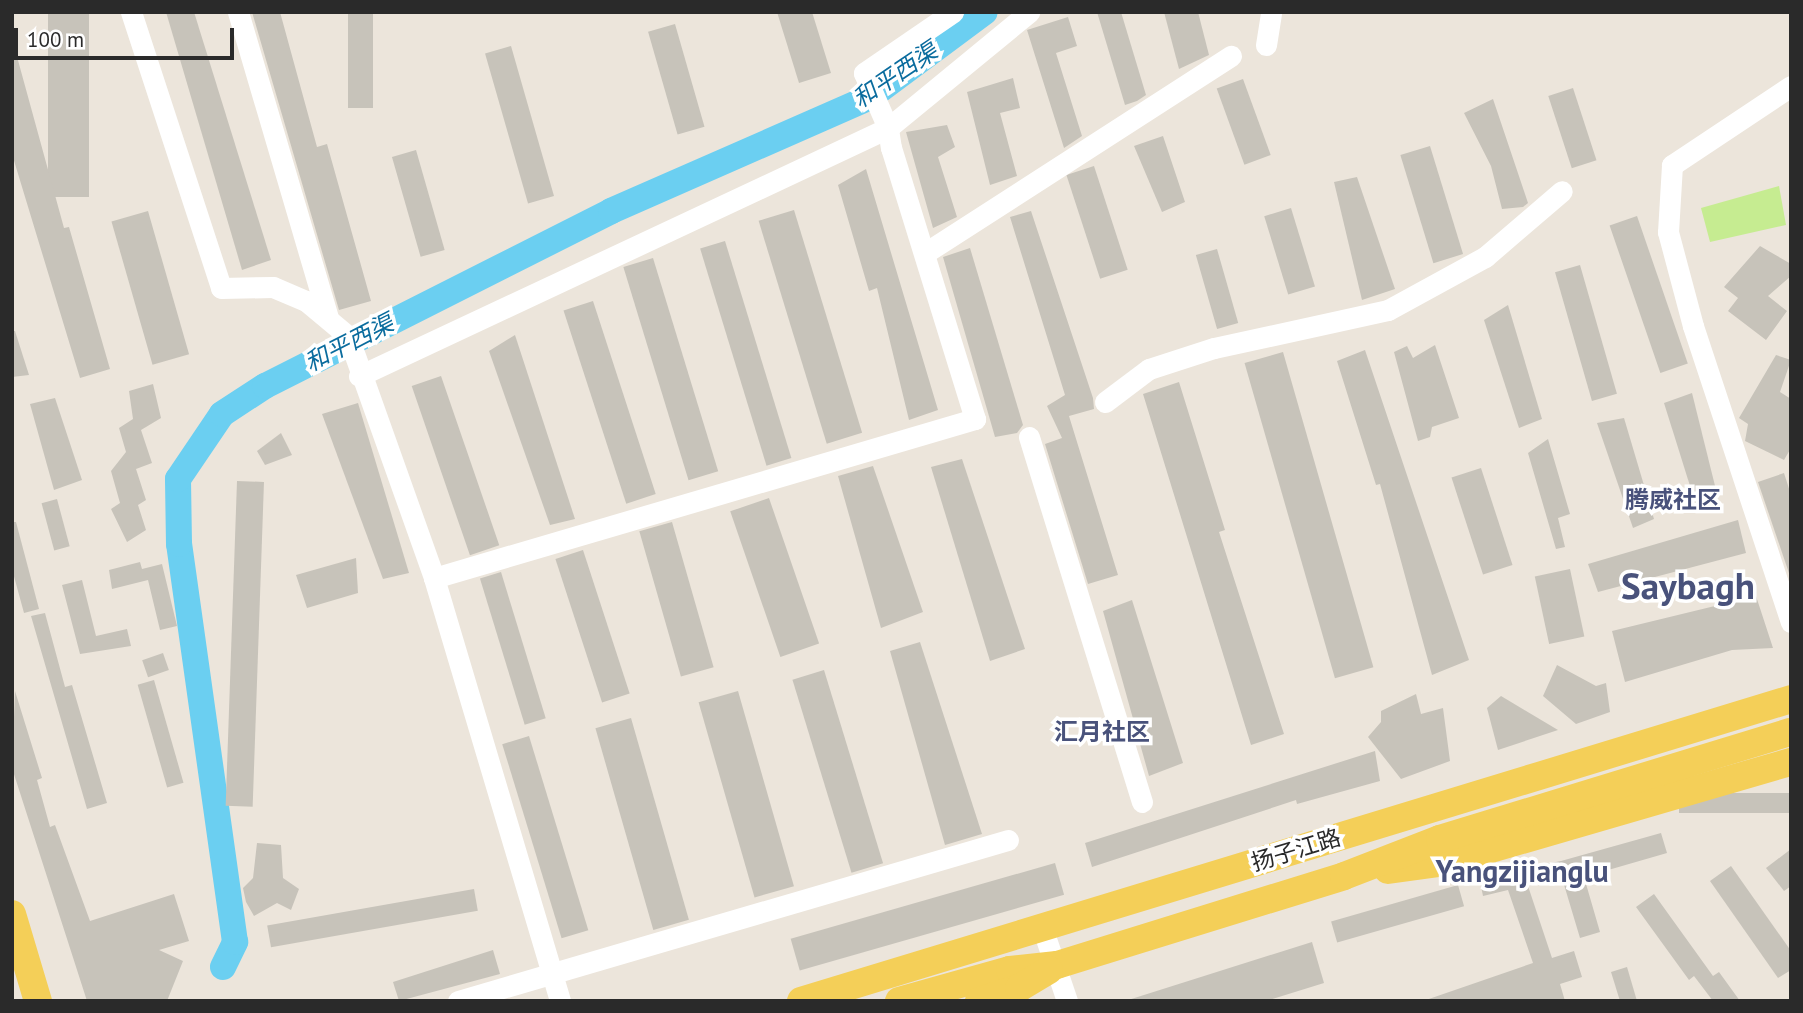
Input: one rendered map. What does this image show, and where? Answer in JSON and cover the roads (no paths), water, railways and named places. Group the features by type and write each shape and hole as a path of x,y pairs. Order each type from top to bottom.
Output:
{"main road":[{"name":"扬子江路","path":"801,1001 1791,699"},
{"name":"扬子江路","path":"899,1001 1010,970 1057,965 1344,876 1440,839 1791,732"},
{"path":"1344,876 1446,862 1791,762"},
{"path":"12,914 38,1001"},
{"path":"979,1001 1018,988 1057,965"},
{"path":"12,979 18,1001"}],"street":[{"path":"131,12 220,288 273,287 306,301 348,336 359,375 434,578 560,1001"},
{"path":"238,12 328,317"},
{"path":"434,578 975,419 891,148 888,128 864,72 953,12"},
{"path":"359,375 888,128 1029,12"},
{"path":"1266,45 1271,12"},
{"path":"925,253 1231,56"},
{"path":"1791,86 1672,165 1668,232 1693,326 1791,622"},
{"path":"1105,402 1149,369 1188,357 1388,310 1485,257 1562,191"},
{"path":"1029,437 1143,802"},
{"path":"458,1001 551,970 1008,840"},
{"path":"1042,927 1067,1001"}],"waterway":[{"name":"和平西渠","path":"223,967 235,942 179,544 178,479 222,414 265,386 611,211 869,98 985,12"}],"district":[{"name":"腾威社区","path":"1673,500"},
{"name":"Saybagh","path":"1688,585"},
{"name":"汇月社区","path":"1102,732"},
{"name":"Yangzijianglu","path":"1522,871"}]}
